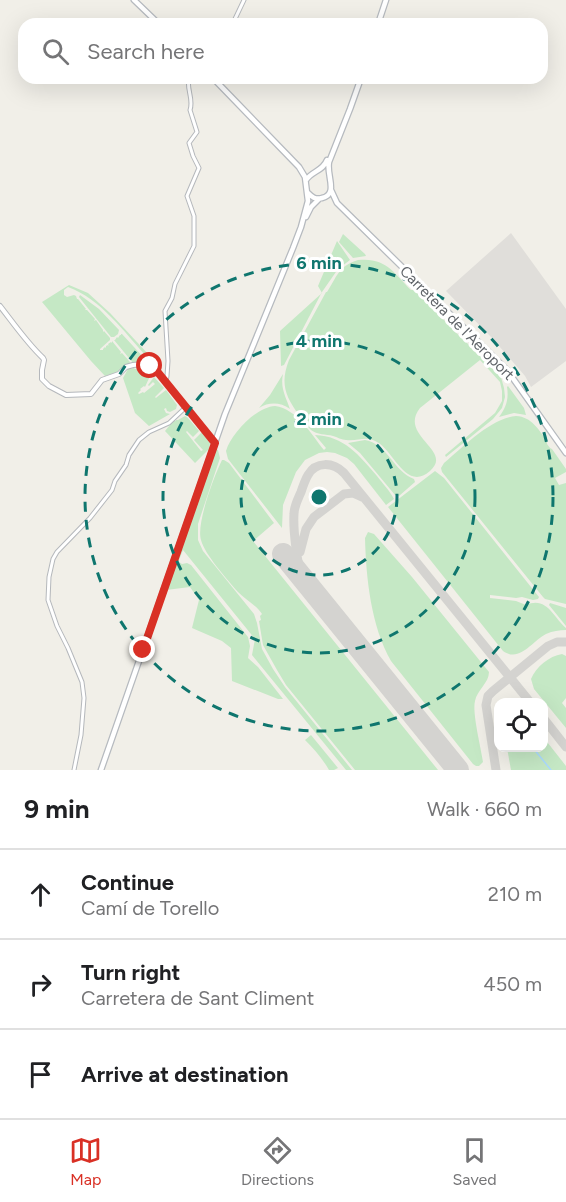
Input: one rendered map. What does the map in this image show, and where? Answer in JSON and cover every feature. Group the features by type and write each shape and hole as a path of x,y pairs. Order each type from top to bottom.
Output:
{"main road":[{"path":"134,0 153,18"},
{"path":"380,18 386,0"},
{"path":"219,84 296,162 303,172 308,201 301,227"},
{"path":"100,770 232,396 301,227 311,207 331,190 329,162 359,84"},
{"path":"305,183 307,177 325,165 354,97"},
{"path":"296,162 308,170 324,172 329,177"},
{"name":"Carretera de l'Aeroport","path":"331,190 337,203 504,367 566,453"},
{"path":"306,192 314,198 321,198"},
{"name":"Carretera de l'Aeroport","path":"321,198 337,203"}],"street":[{"path":"235,18 244,0"},
{"path":"166,382 168,361 165,311 175,284 194,246 194,216 187,196 199,168 189,143 197,132 190,110 188,84"},
{"path":"0,306 31,347 43,358 42,379 49,386 64,394 91,394 102,380 121,373 127,367 140,363 145,364 153,368 166,382 215,443"},
{"path":"74,770 81,735 83,690 49,602 53,560 57,552 112,490 139,440 147,433 169,423 186,407"}],"shaded area":[{"path":"511,233 566,309 566,361 531,387 525,376 493,339 446,291"}],"green space":[{"path":"343,234 366,256 353,258 339,242"},
{"path":"337,241 350,260 338,269 322,293 318,286"},
{"path":"358,260 376,261 394,272 501,377 505,397 502,408 493,419 446,457 445,455 495,413 502,401 500,382 480,360 420,408 415,418 416,427 432,449 436,463 422,476 414,477 407,473 383,447 373,440 344,440 313,432 294,408 285,389 286,368 289,360 326,292 346,265"},
{"path":"69,285 88,293 149,355 147,357 121,327 91,299 68,287 64,290 64,295 76,296 85,310 110,338 100,350 109,346 108,344 112,341 121,352 120,354 122,353 130,362 117,372 105,376 42,302"},
{"path":"321,294 284,365 281,366 280,331"},
{"path":"80,295 99,309 119,330 118,334 111,337 79,297"},
{"path":"121,334 145,359 133,363 114,340"},
{"path":"145,368 151,374 139,394 144,393 155,384 153,382 148,385 154,377 164,388 155,397 166,390 177,405 176,409 170,412 164,409 170,414 149,426 135,413 123,378 128,369"},
{"path":"283,374 283,388 290,409 275,404 259,408 270,395"},
{"path":"508,386 524,408 526,415 514,413 499,417 506,403"},
{"path":"275,406 297,417 324,450 326,448 315,435 334,439 350,448 370,468 394,499 386,505 347,458 335,453 319,453 305,460 296,472 283,505 282,528 228,459 226,451 233,437 245,422 260,411"},
{"path":"185,416 199,431 193,437 186,432 201,451 203,450 194,440 202,432 210,443 209,449 195,463 165,431 174,420"},
{"path":"516,416 534,424 566,469 566,472 555,478 559,485 566,483 566,604 543,597 442,472 441,468 444,463 478,434 497,422"},
{"path":"365,440 373,442 401,470 414,479 415,482 399,496 395,495 360,453 348,443"},
{"path":"216,449 220,458 198,524 198,540 203,551 254,614 262,649 285,687 352,770 346,770 252,655 255,639 183,550 179,562 191,565 248,637 250,646 248,658 283,699 232,681 231,648 222,641 192,628 199,600 190,587 166,590"},
{"path":"222,460 229,463 274,523 253,541 438,770 355,770 286,685 263,645 259,621 262,614 238,592 223,574 207,553 201,540 203,512"},
{"path":"435,471 444,478 539,597 533,600 490,595 490,598 516,601 526,605 539,603 544,605 566,630 546,634 520,653 509,654 503,651 388,507"},
{"path":"368,532 374,534 412,577 489,672 487,680 476,697 474,706 483,762 479,766 473,764 391,661 384,647 374,617 368,585 365,538"},
{"path":"550,603 566,608 566,626 549,605"},
{"path":"562,654 566,656 566,698 562,703 566,708 566,728 548,706 548,698 541,698 534,689 531,679 536,670 552,657"},
{"path":"311,735 338,768 329,770 305,740"},
{"path":"548,743 566,766 566,770 511,770 508,752 548,752"}],"waterway":[{"path":"536,752 551,770"}],"taxiway":[{"path":"303,579 296,547 295,508 311,470 320,465 330,465 344,473 527,698"},
{"path":"300,552 306,529 314,517 344,494 353,493 364,498"},
{"path":"496,770 486,705 488,696 548,646 557,642 566,642"},
{"path":"548,724 566,747"}],"runway":[{"path":"283,554 458,770"}],"route":[{"path":"143,650 215,443 156,370 150,366"}]}
